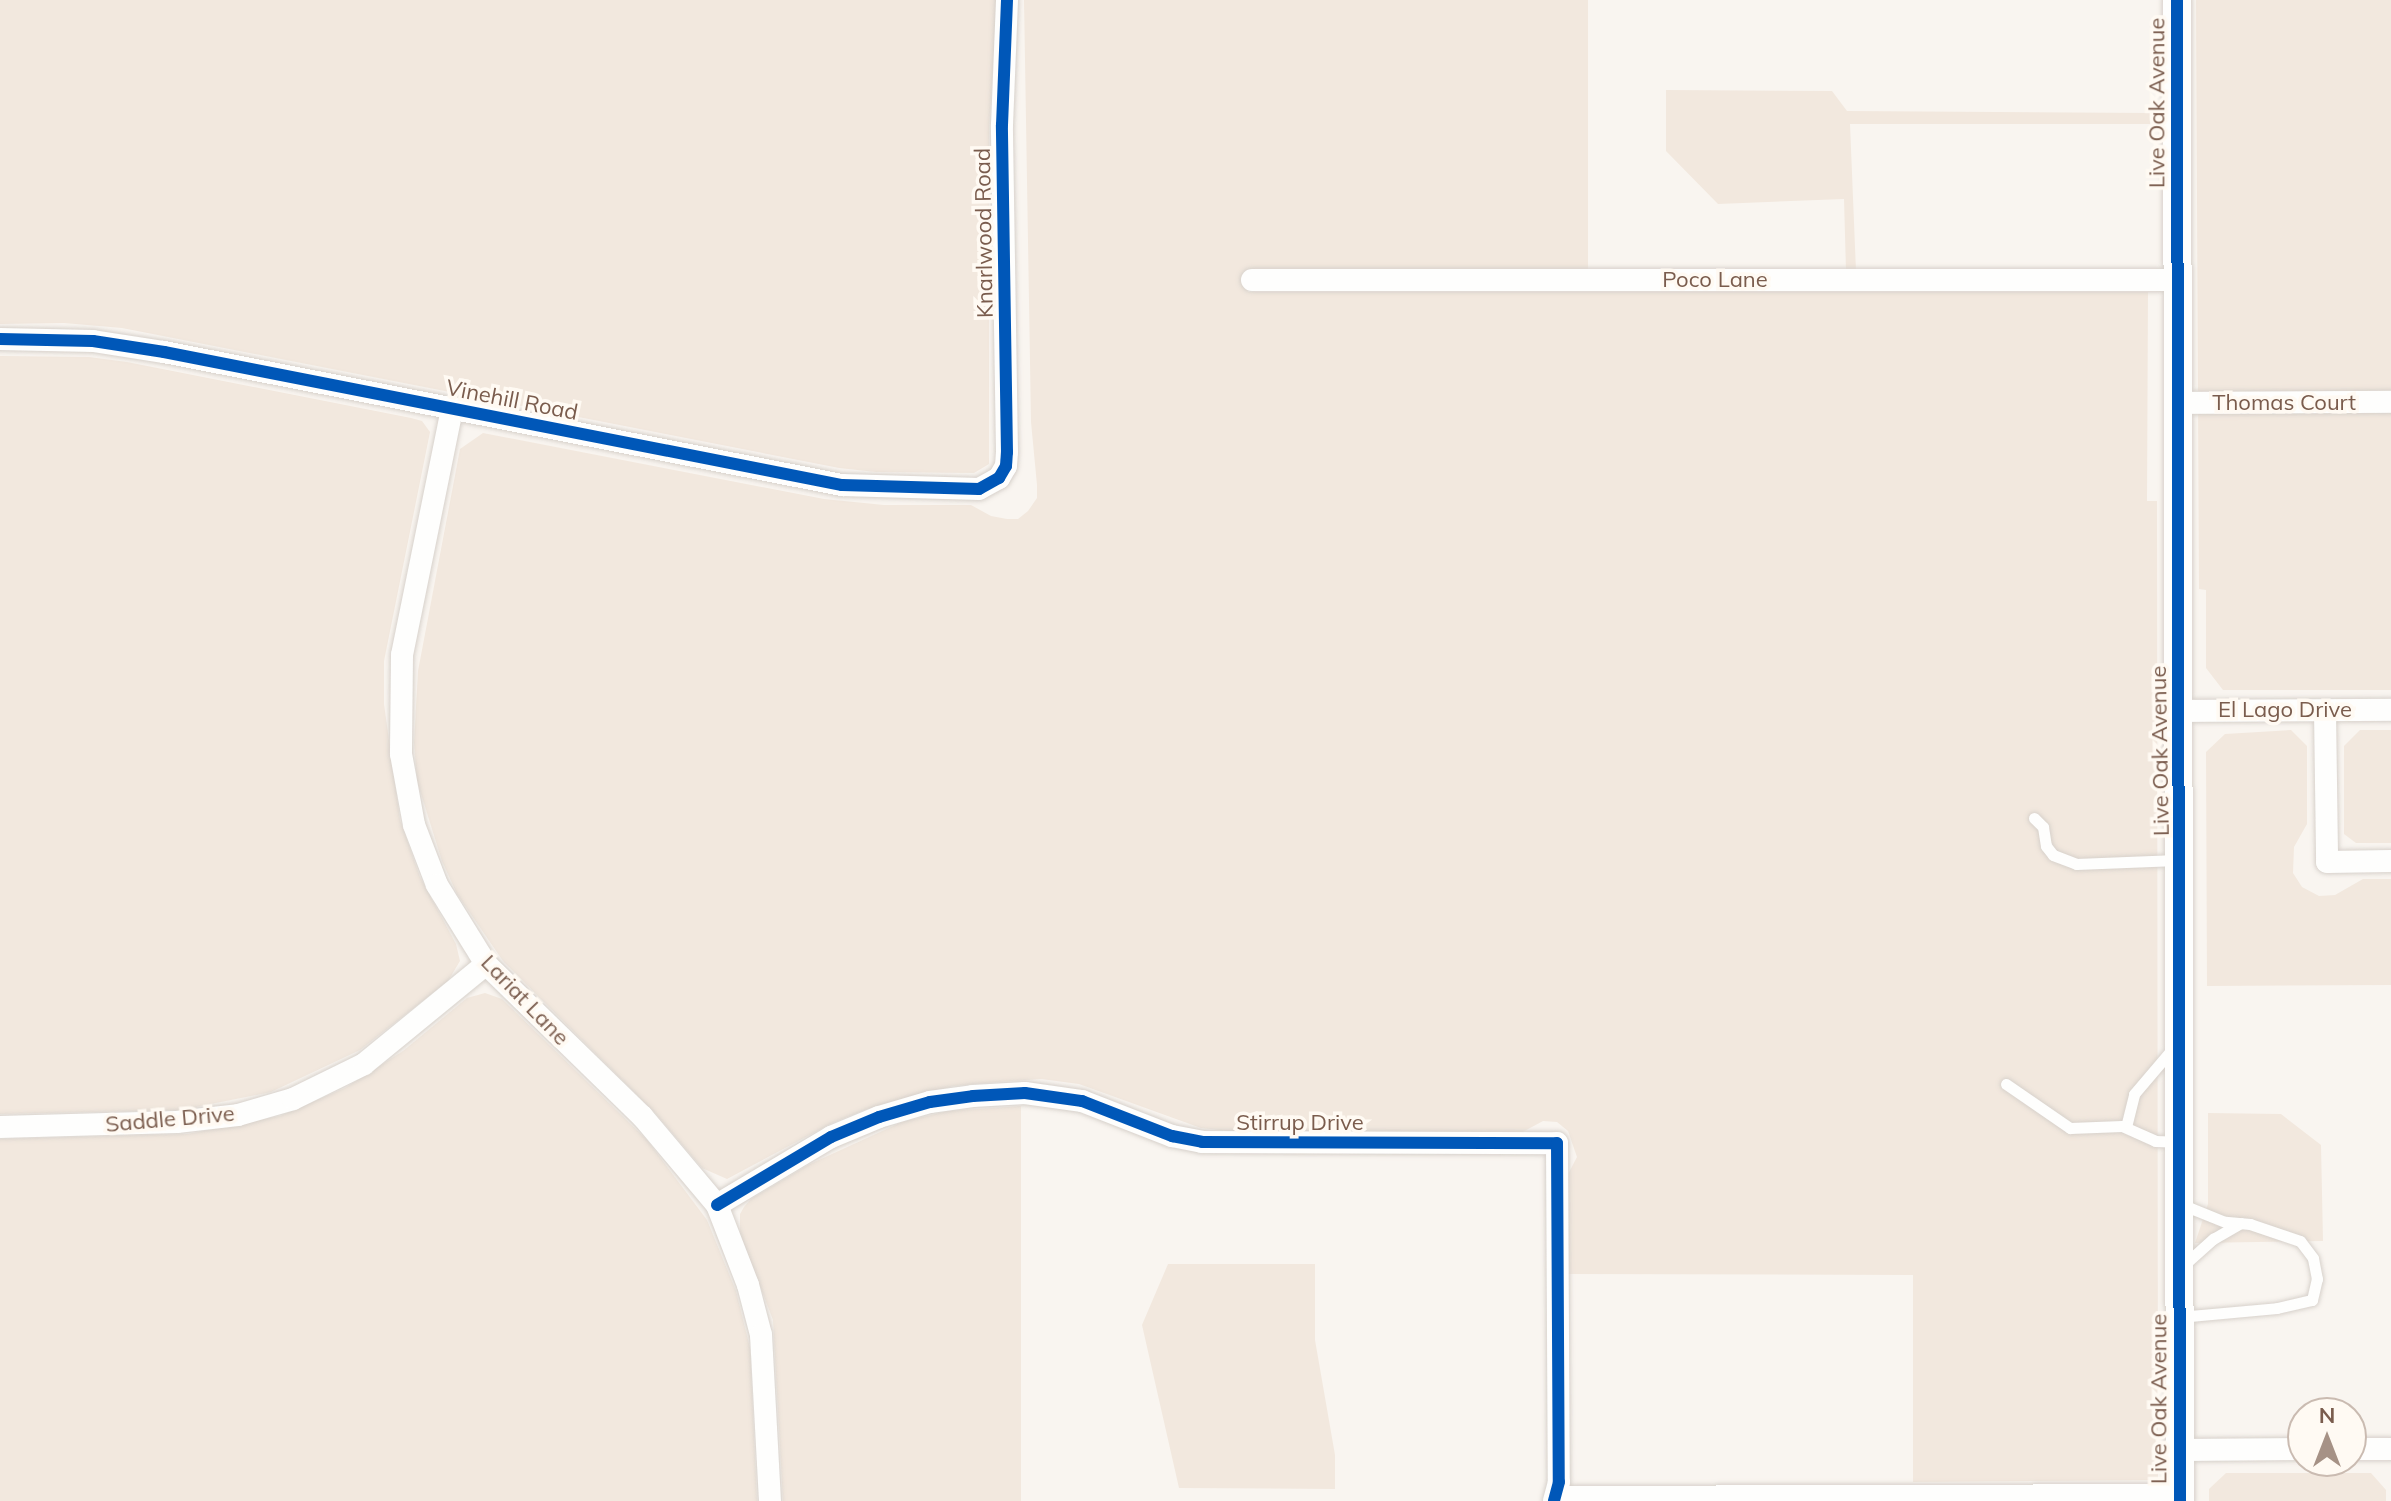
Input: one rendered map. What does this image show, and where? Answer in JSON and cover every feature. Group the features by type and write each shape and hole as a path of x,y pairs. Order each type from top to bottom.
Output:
{"street":[{"name":"Knarlwood Road","path":"1006,466 1002,125 1007,0"},
{"name":"Live Oak Avenue","path":"2177,0 2180,1498"},
{"name":"Poco Lane","path":"1252,280 2178,280"},
{"name":"Vinehill Road","path":"0,339 93,341 136,347 842,485 979,489 999,478 1006,466"},
{"name":"Thomas Court","path":"2177,403 2391,402"},
{"name":"Lariat Lane","path":"452,409 402,655 401,754 414,825 437,885 486,964 642,1116 717,1205 748,1285 761,1335 770,1501"},
{"name":"El Lago Drive","path":"2180,711 2391,710"},
{"path":"2325,711 2327,862 2391,861"},
{"name":"Saddle Drive","path":"0,1127 177,1122 238,1115 293,1099 364,1064 486,964"},
{"name":"Stirrup Drive","path":"717,1205 831,1137 930,1102 973,1096 1025,1093 1082,1101 1172,1136 1202,1142 1557,1143 1556,1499"},
{"path":"2180,1450 2287,1449"},
{"path":"2367,1449 2391,1449"},
{"path":"1556,1499 2180,1498"}],"lane":[{"path":"2034,818 2043,827 2046,846 2053,855 2076,864 2181,860"},
{"path":"2126,1127 2134,1094 2180,1041"},
{"path":"2006,1084 2070,1128 2126,1127 2155,1141 2179,1142"},
{"path":"2178,1317 2277,1308 2312,1300 2317,1279 2313,1258 2300,1241 2279,1232 2225,1222 2179,1204"},
{"path":"2179,1270 2213,1239 2241,1223"}],"shaded area":[{"path":"0,0 997,0 989,127 989,464 974,473 876,472 839,468 122,328 64,323 0,324"},
{"path":"1024,0 1588,0 1588,274 1248,273 1248,292 2148,292 2147,501 2157,501 2158,1480 1913,1482 1913,1275 1565,1274 1566,1178 1577,1157 1568,1131 1557,1122 1543,1121 1515,1136 1265,1135 1201,1128 1079,1084 1041,1079 997,1082 953,1086 867,1109 832,1123 727,1179 702,1168 656,1114 503,961 457,894 442,861 417,781 414,743 418,671 460,449 483,433 824,499 884,505 971,505 991,516 1018,519 1037,498 1031,422"},
{"path":"2196,0 2391,0 2391,690 2223,690 2206,668 2206,590 2199,589"},
{"path":"1666,90 1832,91 1847,111 2150,113 2150,124 1850,124 1856,271 1846,271 1844,199 1718,204 1666,151"},
{"path":"0,356 89,357 127,362 411,418 422,421 430,432 384,661 384,704 400,820 420,877 456,944 460,961 448,981 360,1050 271,1092 181,1110 0,1114"},
{"path":"2291,730 2307,746 2307,824 2294,847 2293,873 2302,887 2319,896 2335,895 2363,879 2391,879 2391,985 2207,986 2206,752 2225,734"},
{"path":"2360,730 2391,730 2391,843 2356,843 2344,834 2344,746"},
{"path":"485,993 502,999 647,1140 707,1220 736,1291 750,1348 757,1501 0,1501 0,1139 188,1134 280,1116 345,1088 403,1051 467,998"},
{"path":"1021,1106 1021,1501 783,1501 773,1320 740,1234 740,1214 744,1207 751,1199 808,1165 902,1122 948,1111"},
{"path":"2208,1113 2281,1114 2321,1145 2323,1241 2195,1243 2208,1204"},
{"path":"1168,1264 1315,1264 1315,1340 1335,1455 1335,1489 1179,1488 1142,1325"},
{"path":"2226,1473 2367,1477 2367,1473 2371,1473 2386,1490 2386,1501 2209,1501 2209,1489"}],"cycle path":[{"path":"0,339 93,341 164,352 842,485 979,489 999,478 1006,466 1007,452 1002,125 1007,0"},
{"path":"2177,0 2180,1501"},
{"path":"717,1205 831,1137 879,1117 930,1102 973,1096 1025,1093 1082,1101 1172,1136 1202,1142 1557,1143 1559,1482 1554,1501"}]}
